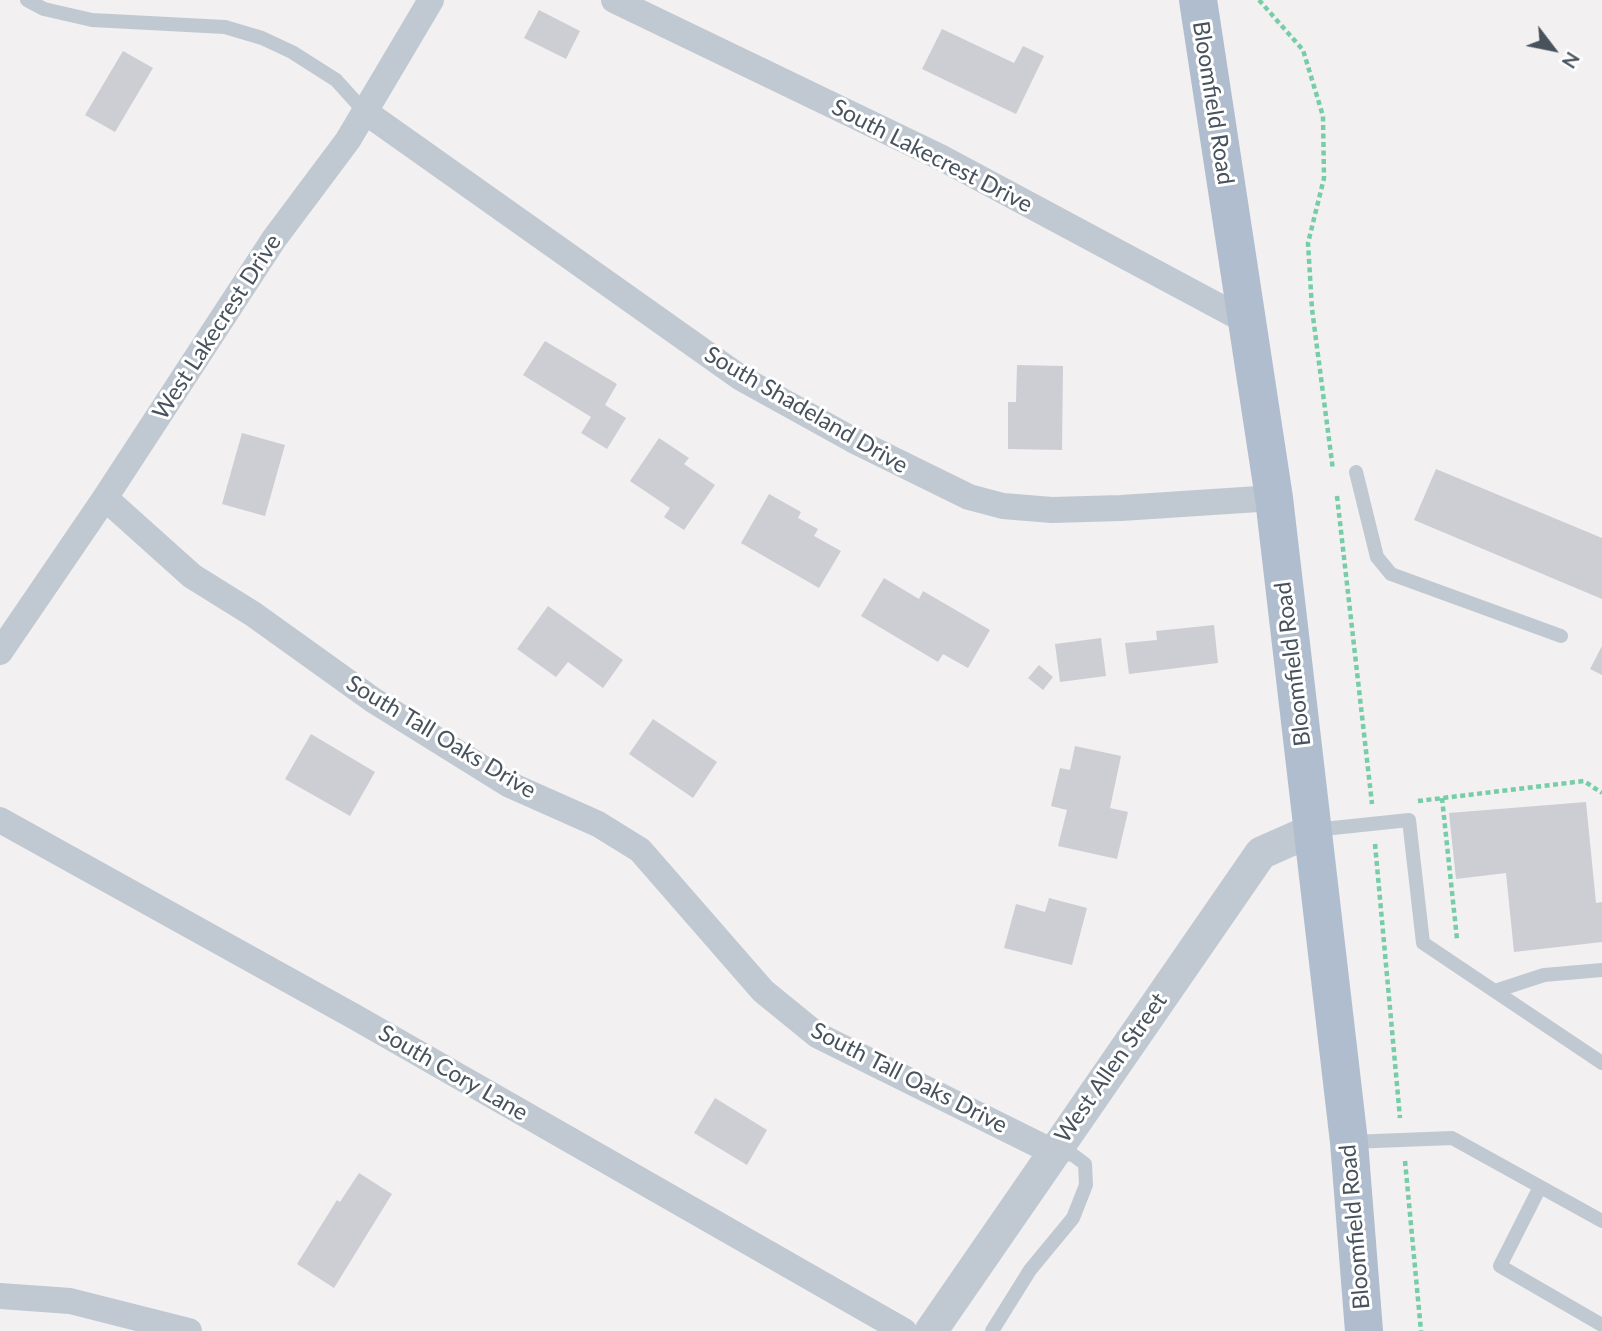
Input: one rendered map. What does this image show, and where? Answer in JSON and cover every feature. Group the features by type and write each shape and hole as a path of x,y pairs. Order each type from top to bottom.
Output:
{"main road":[{"name":"Bloomfield Road","path":"1198,0 1274,498 1349,1142 1364,1331"}],"street":[{"name":"West Lakecrest Drive","path":"0,652 105,498 274,239 348,140 430,0"},
{"name":"South Lakecrest Drive","path":"614,0 940,157 1246,321"},
{"name":"South Shadeland Drive","path":"364,111 741,378 853,440 969,498 1003,506 1052,510 1121,509 1274,498"},
{"name":"South Tall Oaks Drive","path":"105,498 192,576 253,614 373,700 508,784 598,824 640,850 763,991 817,1035 1053,1152"},
{"name":"South Cory Lane","path":"0,820 343,1010 904,1331"},
{"name":"West Allen Street","path":"931,1331 1261,853 1312,830"},
{"path":"0,1296 70,1301 188,1331"}],"lane":[{"path":"27,0 44,9 92,20 225,27 262,38 292,52 336,80 364,111"},
{"path":"1356,472 1377,556 1391,574 1561,636"},
{"path":"1312,830 1409,820 1423,943 1602,1063"},
{"path":"1495,991 1544,975 1602,970"},
{"path":"1349,1142 1452,1138 1602,1221"},
{"path":"992,1331 1030,1270 1073,1217 1086,1185 1085,1164 1073,1155 1053,1152"},
{"path":"1540,1187 1500,1266 1602,1325"}],"path":[{"path":"1259,0 1303,50 1323,116 1324,178 1308,243 1312,309 1334,479"},
{"path":"1336,490 1372,805 1422,1331"},
{"path":"1407,802 1584,781 1602,793"},
{"path":"1442,798 1460,968"},
{"path":"1372,805 1384,804"}],"building":[{"path":"539,10 580,31 566,59 524,38"},
{"path":"942,29 1014,63 1023,46 1044,56 1016,114 922,69"},
{"path":"123,51 153,68 115,132 85,115"},
{"path":"545,341 617,384 605,405 626,418 607,449 581,433 591,417 523,375"},
{"path":"1017,365 1063,366 1062,450 1008,449 1008,402 1016,402"},
{"path":"242,433 285,445 265,516 222,504"},
{"path":"659,438 689,458 684,464 715,485 684,530 664,517 670,508 630,481"},
{"path":"1436,469 1602,538 1602,599 1414,520"},
{"path":"769,494 801,512 798,518 818,529 814,536 841,551 819,588 741,543"},
{"path":"884,578 919,599 923,591 990,630 968,668 943,654 938,662 861,616"},
{"path":"548,606 623,660 603,688 568,662 556,677 517,649"},
{"path":"1214,625 1218,663 1129,674 1125,643 1157,640 1156,631"},
{"path":"1101,638 1106,676 1060,682 1055,644"},
{"path":"1602,646 1602,675 1590,669"},
{"path":"1039,665 1053,677 1043,690 1028,678"},
{"path":"653,719 717,762 693,798 629,754"},
{"path":"311,734 375,772 350,816 285,779"},
{"path":"1075,746 1121,756 1110,808 1128,812 1117,859 1058,846 1067,810 1051,806 1060,768 1070,770"},
{"path":"1586,802 1596,903 1602,902 1602,942 1514,952 1506,873 1456,879 1449,813"},
{"path":"1049,898 1087,908 1072,965 1004,948 1016,904 1045,912"},
{"path":"715,1098 767,1130 747,1165 694,1133"},
{"path":"359,1173 392,1194 334,1288 297,1264 337,1200 340,1202"}]}
